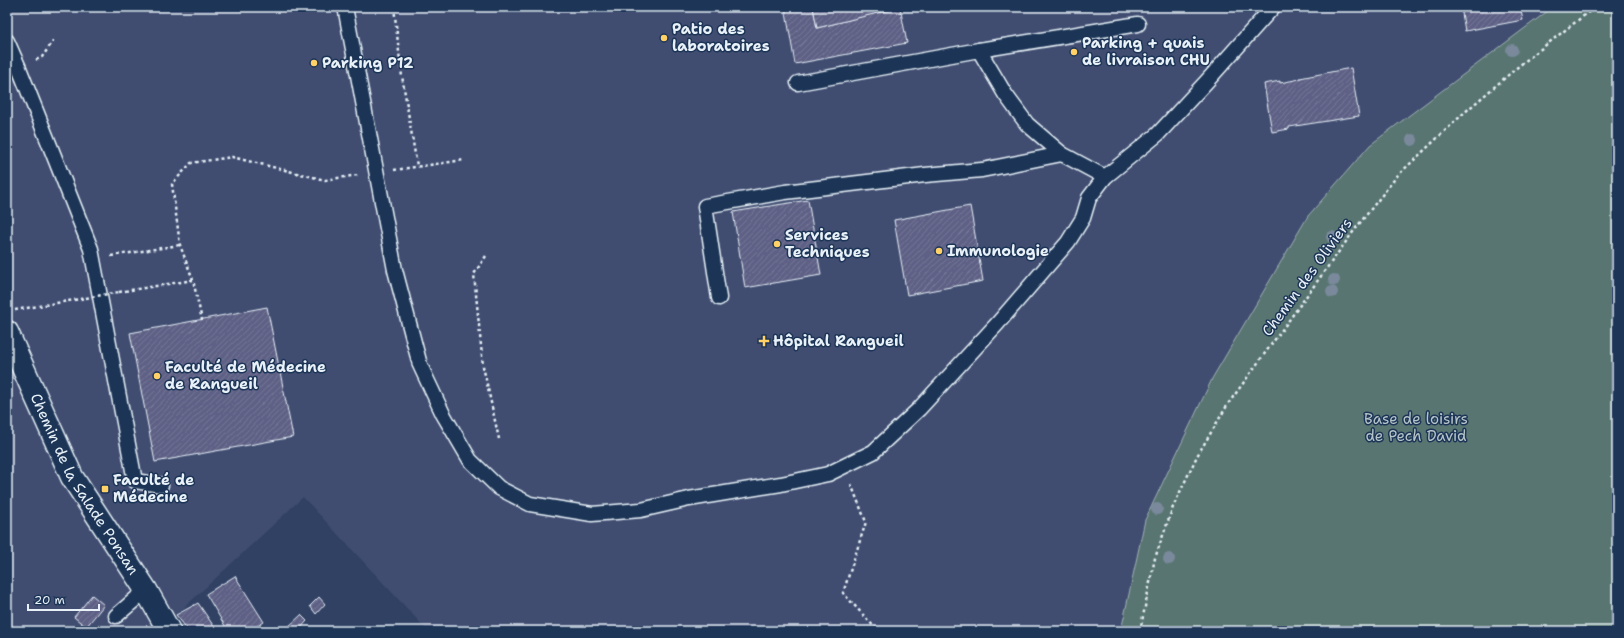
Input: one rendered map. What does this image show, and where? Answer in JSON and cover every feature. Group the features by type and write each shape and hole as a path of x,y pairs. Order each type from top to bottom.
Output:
{"street":[{"name":"Chemin de la Salade Ponsan","path":"7,332 72,476 146,590 169,631"}],"lane":[{"path":"346,7 395,270 420,364 443,414 470,460 499,488 530,504 592,514 641,510 689,498 781,484 828,474 873,452 919,409 998,323 1068,242 1083,218 1089,198 1104,177 1158,134 1273,7"},
{"path":"798,83 979,50 1138,24"},
{"path":"7,41 90,250 135,481 161,485"},
{"path":"979,50 1005,94 1027,124 1062,154 1104,177"},
{"path":"719,298 705,206 785,192 925,175 982,170 1062,154"},
{"path":"116,616 146,590"}],"path":[{"path":"394,7 401,70 417,166 464,160"},
{"name":"Chemin des Oliviers","path":"1140,631 1155,558 1173,507 1197,456 1228,404 1351,234 1397,176 1465,112 1520,65 1595,7"},
{"path":"19,68 42,57 54,40"},
{"path":"202,320 193,280 180,245 172,184 191,163 232,157 325,180"},
{"path":"92,259 180,245"},
{"path":"486,256 474,274 482,366 499,439"},
{"path":"14,310 193,280"},
{"path":"851,484 866,522 843,593 878,631"}],"shaded area":[{"name":"Hôpital Rangueil","path":"7,7 1553,7 1370,145 1308,216 1213,377 1145,520 1121,631 428,631 303,497 176,615 148,631 7,631"}],"green space":[{"name":"Base de loisirs de Pech David","path":"1553,7 1617,7 1617,631 1121,631 1145,520 1213,377 1308,216 1370,145"}],"building":[{"path":"785,7 813,7 817,28 900,7 907,43 795,64"},
{"path":"813,7 902,7 817,28"},
{"path":"1461,7 1520,7 1523,20 1465,31"},
{"path":"1351,68 1359,116 1289,127 1289,129 1272,132 1264,84 1280,81 1280,83"},
{"name":"Services Techniques","path":"808,200 821,275 745,288 733,212"},
{"name":"Immunologie","path":"970,206 983,281 907,295 894,220"},
{"path":"267,307 293,437 155,462 130,333"},
{"path":"235,576 264,622 250,631 228,631 206,594"},
{"path":"92,595 104,605 86,627 74,617"},
{"path":"319,597 325,604 316,614 310,606"},
{"path":"198,603 217,631 189,631 176,615"},
{"path":"301,615 307,621 298,631 290,631 287,628"}],"place":[{"name":"Patio des laboratoires","path":"664,38"},
{"name":"Parking + quais de livraison CHU","path":"1074,52"},
{"name":"Parking P12","path":"314,63"},
{"name":"Services Techniques","path":"777,244"},
{"name":"Immunologie","path":"939,251"},
{"name":"Hôpital Rangueil","path":"764,341"},
{"name":"Faculté de Médecine de Rangueil","path":"157,376"},
{"name":"Faculté de Médecine","path":"105,489"}]}
